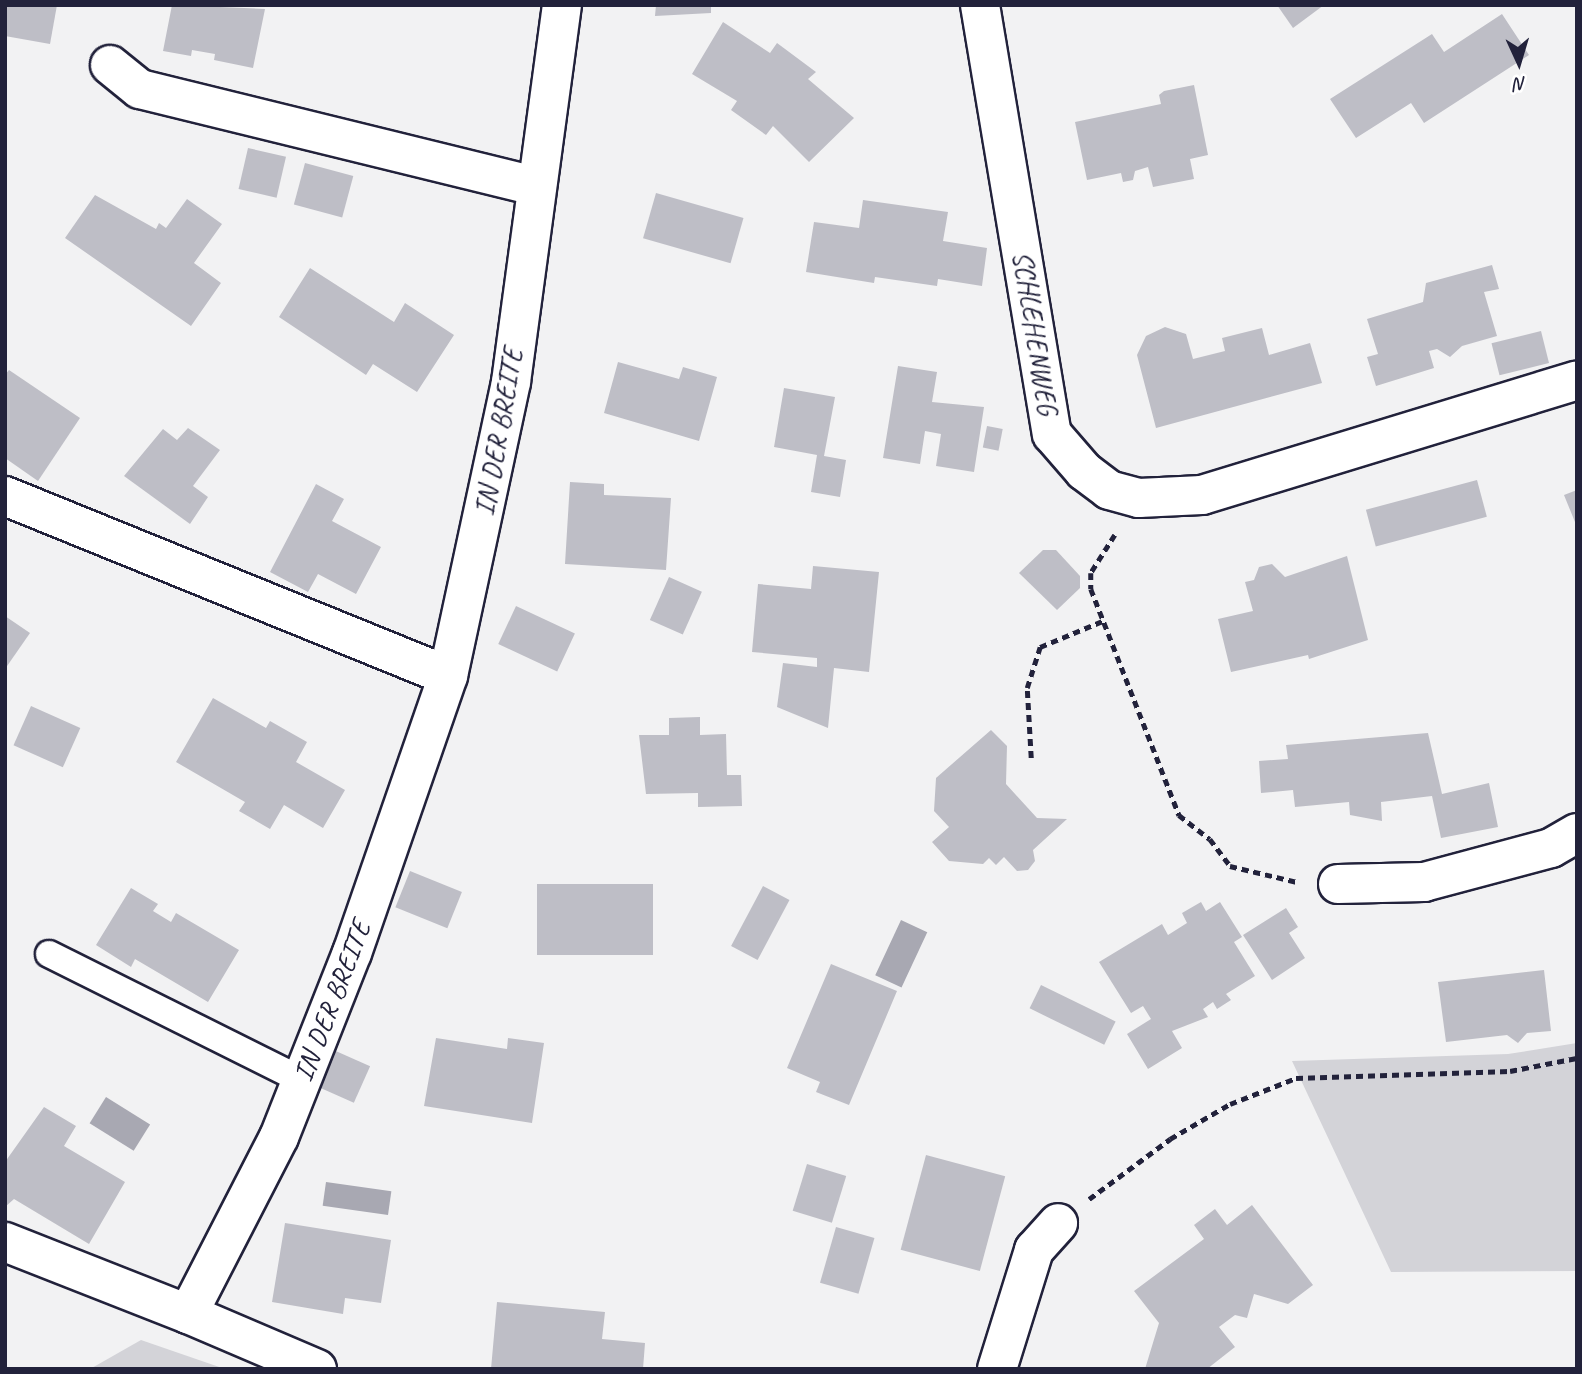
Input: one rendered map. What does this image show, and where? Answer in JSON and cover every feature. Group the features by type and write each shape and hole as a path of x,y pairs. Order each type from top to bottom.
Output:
{"street":[{"name":"IN DER BREITE","path":"188,1314 279,1137 352,953 448,676 511,382 534,186 562,5"},
{"name":"SCHLEHENWEG","path":"980,5 1052,434 1084,471 1109,490 1139,498 1202,495 1262,480 1577,380"},
{"path":"110,65 140,89 534,186"},
{"path":"5,496 448,676"},
{"path":"1338,884 1424,882 1551,848 1577,833"},
{"path":"997,1369 1034,1250 1058,1223"},
{"path":"5,1242 188,1314 317,1369"}],"lane":[{"path":"49,954 302,1080"}],"path":[{"path":"1139,498 1091,573 1091,589 1179,815 1210,839 1230,866 1278,881 1338,884"},
{"path":"1031,758 1027,688 1040,647 1105,620"},
{"path":"1058,1223 1170,1139 1230,1104 1296,1078 1510,1071 1577,1058"}],"shaded area":[{"path":"901,920 927,932 902,988 875,975"},
{"path":"1577,1043 1577,1271 1391,1272 1292,1061 1508,1054"},
{"path":"106,1097 150,1125 134,1151 90,1123"},
{"path":"326,1182 391,1191 388,1215 323,1206"},
{"path":"141,1340 225,1369 90,1369"}],"building":[{"path":"5,5 57,5 50,44 5,36"},
{"path":"172,5 265,9 253,68 214,60 215,54 192,50 191,56 163,51"},
{"path":"656,5 711,5 711,13 655,16"},
{"path":"1277,5 1324,5 1293,28"},
{"path":"1502,14 1529,55 1424,123 1411,103 1356,138 1330,99 1432,34 1444,52"},
{"path":"723,22 770,53 777,43 816,72 808,79 854,118 809,162 773,126 766,135 731,110 737,101 692,74"},
{"path":"1194,85 1208,155 1190,159 1194,179 1153,187 1148,167 1135,171 1133,180 1123,182 1121,173 1087,180 1075,122 1161,104 1159,95 1164,91"},
{"path":"248,148 286,157 277,198 239,189"},
{"path":"305,163 353,176 342,217 294,205"},
{"path":"656,193 743,218 731,263 643,238"},
{"path":"95,195 156,229 159,223 166,228 187,199 222,224 194,263 221,283 191,326 65,238"},
{"path":"863,200 948,212 943,241 987,248 982,286 938,279 937,286 875,277 874,283 806,272 814,222 859,228"},
{"path":"1492,265 1499,289 1484,292 1497,336 1462,346 1450,357 1437,349 1429,351 1434,368 1376,386 1367,357 1378,354 1367,319 1423,302 1426,283"},
{"path":"310,268 394,322 405,303 454,335 417,392 373,364 366,375 279,317"},
{"path":"1165,327 1186,334 1193,359 1225,351 1222,338 1262,328 1269,355 1310,343 1322,383 1156,428 1137,355 1146,336"},
{"path":"1541,331 1549,363 1499,375 1492,343"},
{"path":"618,362 679,379 683,367 717,377 699,441 604,413"},
{"path":"898,366 937,372 932,402 984,407 974,472 936,466 941,434 925,431 920,464 883,458"},
{"path":"9,370 80,418 38,481 5,458 5,375"},
{"path":"784,388 835,397 824,456 846,460 840,497 811,492 817,455 774,447"},
{"path":"987,426 1003,429 999,451 983,448"},
{"path":"188,428 220,450 193,486 208,497 190,524 124,476 163,429 177,440"},
{"path":"1477,480 1487,517 1376,546 1366,510"},
{"path":"570,482 604,484 604,495 671,498 666,570 565,564"},
{"path":"316,484 344,499 332,521 381,547 356,594 318,574 308,592 270,572"},
{"path":"1577,490 1577,527 1564,495"},
{"path":"1043,550 1056,550 1080,576 1080,588 1057,610 1019,573"},
{"path":"1347,556 1368,640 1309,659 1308,655 1231,672 1218,619 1253,611 1245,582 1254,580 1259,567 1272,564 1285,577"},
{"path":"813,566 879,572 869,672 834,668 828,728 777,707 783,663 817,667 817,658 752,652 758,584 811,589"},
{"path":"669,577 702,592 683,635 650,620"},
{"path":"516,606 575,633 557,672 498,644"},
{"path":"5,616 30,633 5,669"},
{"path":"213,698 266,728 270,721 307,742 296,762 345,790 323,828 284,805 270,829 239,811 245,802 176,762"},
{"path":"31,706 80,728 63,767 14,745"},
{"path":"700,717 700,735 726,734 727,775 741,775 742,806 698,807 698,793 646,794 639,735 669,735 669,718"},
{"path":"991,730 1007,746 1006,784 1037,818 1067,819 1033,850 1035,861 1028,870 1017,871 1004,857 996,865 989,858 983,864 949,861 932,842 949,827 934,811 936,778"},
{"path":"1428,733 1442,794 1489,783 1498,827 1441,838 1432,796 1381,802 1382,821 1350,815 1349,802 1295,807 1293,790 1261,793 1259,761 1288,759 1286,745"},
{"path":"410,871 462,892 447,928 395,907"},
{"path":"537,884 653,884 653,955 537,955"},
{"path":"763,886 789,900 758,960 731,946"},
{"path":"131,888 158,904 153,911 171,922 176,913 239,950 208,1002 135,959 131,967 96,945"},
{"path":"1201,902 1206,911 1220,902 1242,937 1234,942 1255,976 1226,994 1231,1000 1217,1009 1213,1002 1203,1009 1208,1017 1172,1031 1182,1048 1148,1069 1127,1034 1151,1019 1143,1006 1131,1013 1099,962 1162,924 1168,935 1187,923 1182,913"},
{"path":"1286,908 1298,927 1289,933 1305,958 1272,980 1243,935"},
{"path":"831,964 897,991 849,1105 816,1092 820,1082 787,1068"},
{"path":"1544,970 1551,1031 1527,1033 1518,1043 1507,1035 1446,1042 1438,982"},
{"path":"1041,985 1116,1021 1104,1045 1030,1008"},
{"path":"436,1038 507,1049 508,1038 544,1043 532,1123 424,1106"},
{"path":"329,1048 370,1066 354,1103 313,1085"},
{"path":"44,1107 76,1126 64,1146 125,1182 89,1244 14,1199 5,1207 5,1162"},
{"path":"926,1155 1005,1176 980,1271 901,1250"},
{"path":"807,1164 846,1176 832,1223 793,1211"},
{"path":"1252,1205 1313,1285 1288,1304 1254,1294 1247,1318 1235,1315 1219,1327 1235,1347 1207,1369 1145,1369 1159,1323 1134,1291 1204,1239 1194,1225 1215,1209 1227,1225"},
{"path":"285,1223 391,1240 381,1303 345,1298 343,1314 272,1302"},
{"path":"836,1227 874,1238 858,1294 820,1283"},
{"path":"497,1302 605,1312 602,1339 645,1343 643,1369 491,1369"}]}
